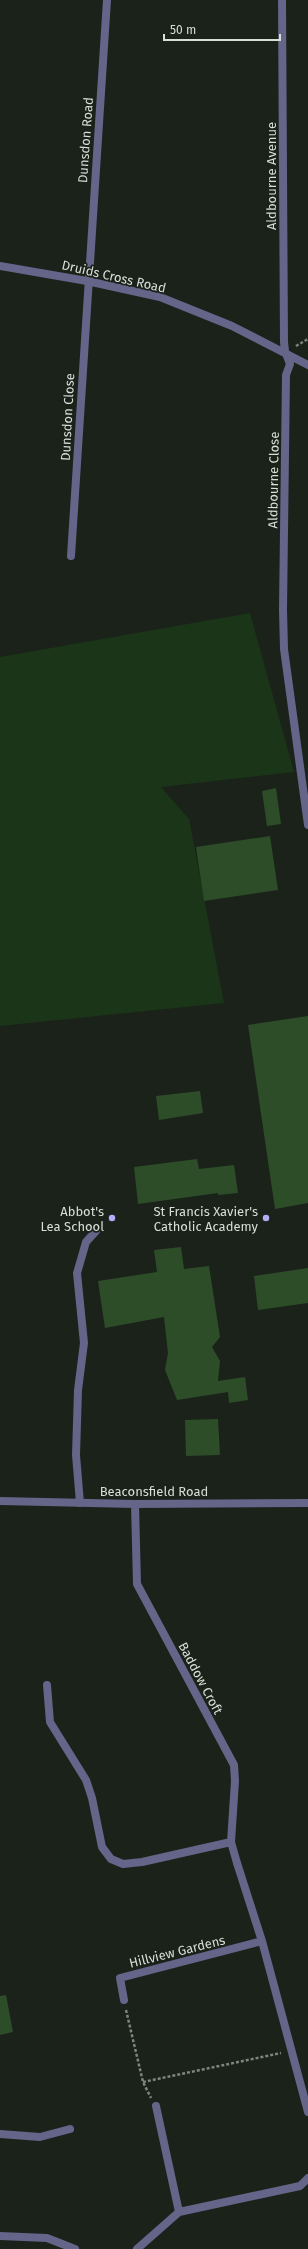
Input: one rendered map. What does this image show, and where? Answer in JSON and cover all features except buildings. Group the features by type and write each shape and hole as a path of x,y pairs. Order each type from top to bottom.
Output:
{"street":[{"name":"Dunsdon Road","path":"88,281 107,0"},
{"name":"Aldbourne Avenue","path":"282,0 285,352"},
{"name":"Druids Cross Road","path":"0,266 88,281 160,297 232,326 308,365"},
{"name":"Dunsdon Close","path":"71,556 88,281"},
{"name":"Aldbourne Close","path":"285,352 290,364 286,375 283,610 284,649 308,825"},
{"path":"80,1503 76,1447 78,1390 84,1343 77,1273 86,1242 96,1230"},
{"name":"Beaconsfield Road","path":"0,1501 135,1504 308,1503"},
{"name":"Baddow Croft","path":"135,1504 137,1584 234,1765 235,1781 230,1842 262,1942"},
{"path":"47,1685 50,1722 86,1780 102,1847 111,1859 123,1864 142,1862 230,1842"},
{"path":"262,1942 308,2112"},
{"name":"Hillview Gardens","path":"124,2000 120,1978 262,1942"},
{"path":"156,2106 179,2212"},
{"path":"0,2134 40,2137 70,2129"},
{"path":"137,2249 179,2212 300,2186 308,2178"},
{"path":"0,2236 47,2238 75,2249"}],"path":[{"path":"124,2000 143,2082 156,2106"},
{"path":"143,2082 292,2050"}],"green space":[{"path":"250,613 294,772 161,787 189,819 224,1003 0,1026 0,657"}],"place":[{"name":"Abbot's Lea School","path":"112,1218"},
{"name":"St Francis Xavier's Catholic Academy","path":"266,1218"}]}
